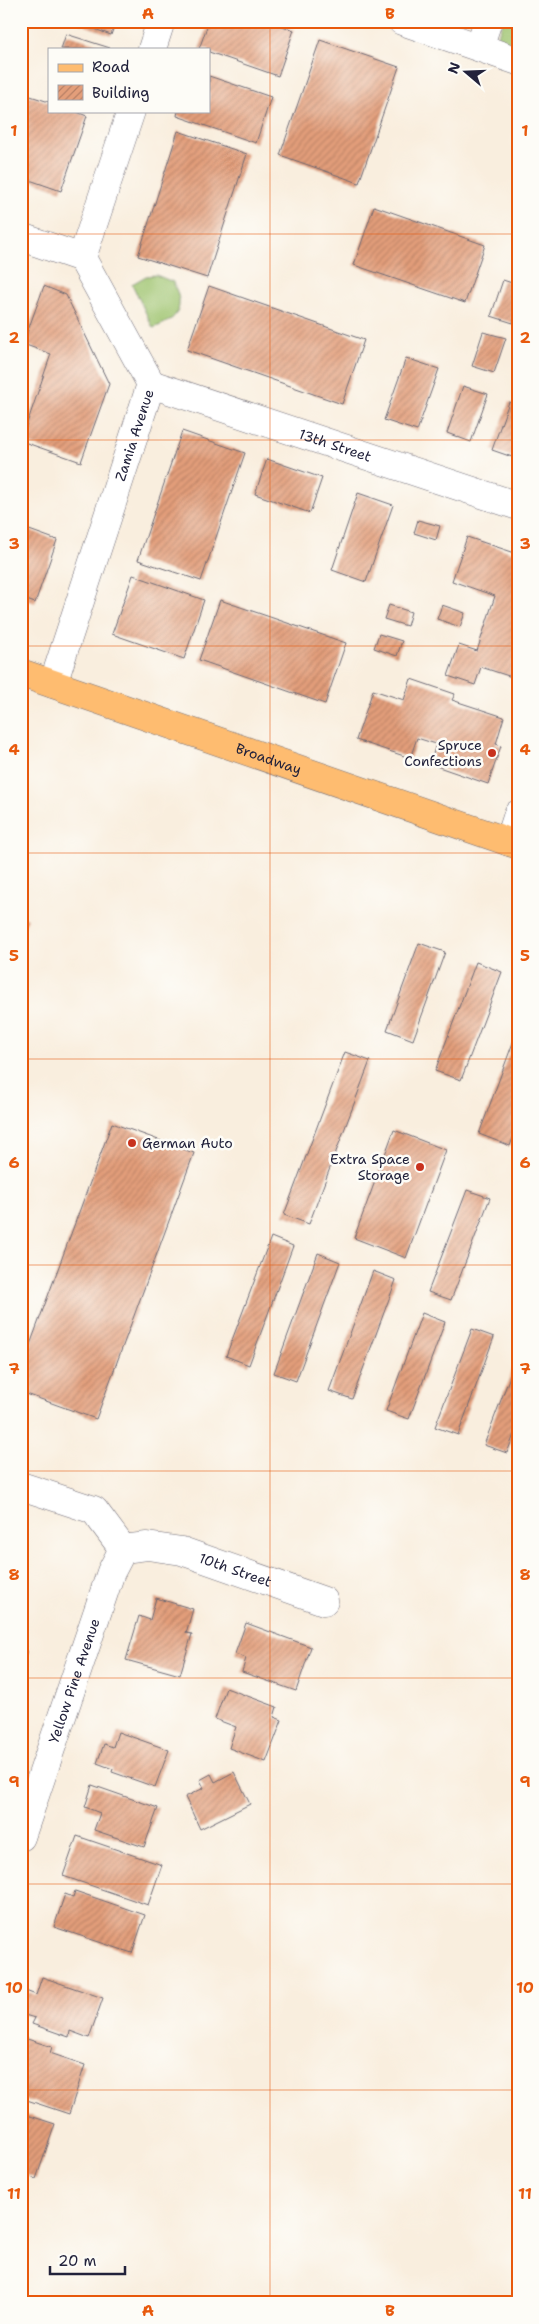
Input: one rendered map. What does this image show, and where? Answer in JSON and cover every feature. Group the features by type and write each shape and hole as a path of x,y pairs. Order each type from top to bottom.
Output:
{"main road":[{"name":"Broadway","path":"21,673 513,843"}],"street":[{"path":"152,48 161,21"},
{"path":"402,21 518,61"},
{"path":"479,47 488,21"},
{"path":"21,237 82,258 131,112"},
{"name":"Zamia Avenue","path":"53,684 151,384 82,258"},
{"name":"13th Street","path":"151,384 518,506"},
{"path":"513,843 518,814"},
{"path":"21,1486 94,1510 135,1547"},
{"name":"10th Street","path":"135,1547 182,1551 324,1600"},
{"name":"Yellow Pine Avenue","path":"21,1837 110,1572 135,1547"}],"green space":[{"path":"503,21 518,21 518,46 497,38"},
{"path":"156,275 173,282 179,298 179,305 178,311 169,321 153,328 132,284 146,276"}],"building":[{"path":"72,21 116,21 111,35"},
{"path":"209,21 267,21 294,30 278,76 210,52 210,48 199,48"},
{"path":"66,34 110,48 61,48"},
{"path":"320,40 399,67 359,183 280,155"},
{"path":"210,76 271,97 256,143 177,116 178,112 210,112"},
{"path":"21,93 48,102 48,112 77,112 87,116 61,191 21,177"},
{"path":"178,131 247,154 207,278 138,256"},
{"path":"374,206 485,245 465,303 354,265"},
{"path":"518,230 518,241 514,240"},
{"path":"503,280 518,285 518,308 513,323 491,316"},
{"path":"44,286 66,295 109,384 81,462 21,441 51,354 23,344"},
{"path":"209,286 364,340 342,404 187,350"},
{"path":"483,332 506,338 494,373 472,366"},
{"path":"406,358 439,369 417,431 384,420"},
{"path":"463,386 488,394 471,442 447,433"},
{"path":"509,402 518,405 518,459 492,450"},
{"path":"182,431 245,453 201,581 138,560"},
{"path":"267,459 322,478 310,513 255,494"},
{"path":"358,493 393,505 366,582 332,570"},
{"path":"418,520 440,526 436,540 414,533"},
{"path":"21,527 57,540 35,603 21,598"},
{"path":"467,537 518,554 518,679 481,667 475,685 448,676 459,645 477,651 495,596 452,581"},
{"path":"133,575 204,600 184,659 112,634"},
{"path":"220,600 346,643 325,704 199,660"},
{"path":"389,605 411,612 407,626 384,619"},
{"path":"442,605 465,613 460,627 437,619"},
{"path":"379,634 402,641 397,656 374,648"},
{"path":"411,679 455,694 452,700 504,717 496,744 501,746 488,784 430,764 436,744 417,738 410,758 356,740 373,690 404,700"},
{"path":"21,916 28,918 21,936"},
{"path":"419,943 445,952 413,1040 387,1030"},
{"path":"476,962 502,972 461,1080 435,1071"},
{"path":"518,1029 518,1125 510,1146 479,1134"},
{"path":"345,1052 370,1061 309,1224 284,1215"},
{"path":"112,1123 194,1153 96,1419 21,1392 21,1369"},
{"path":"394,1130 446,1150 406,1258 354,1238"},
{"path":"467,1190 490,1198 451,1300 428,1292"},
{"path":"271,1237 293,1246 249,1365 226,1356"},
{"path":"318,1253 340,1262 296,1381 274,1373"},
{"path":"373,1271 396,1280 352,1399 329,1391"},
{"path":"422,1313 445,1322 409,1419 386,1411"},
{"path":"472,1329 494,1337 458,1435 435,1427"},
{"path":"518,1355 518,1424 507,1453 484,1445"},
{"path":"518,1593 518,1612 511,1610"},
{"path":"156,1598 193,1609 186,1633 192,1634 180,1675 126,1660 139,1616 150,1620"},
{"path":"246,1623 311,1647 296,1691 242,1672 246,1658 235,1654"},
{"path":"21,1649 27,1650 22,1667 21,1667"},
{"path":"226,1688 277,1707 274,1717 282,1720 266,1762 229,1748 236,1727 215,1719"},
{"path":"118,1732 169,1750 155,1787 112,1772 113,1769 97,1763 104,1744 113,1747"},
{"path":"234,1772 250,1804 200,1829 185,1797 204,1788 200,1780 211,1774 215,1782"},
{"path":"92,1785 158,1808 144,1847 94,1830 100,1813 85,1807"},
{"path":"77,1836 162,1865 148,1905 63,1876"},
{"path":"75,1891 145,1915 132,1953 54,1927 65,1894 73,1897"},
{"path":"42,1977 103,1998 89,2038 70,2031 69,2037 32,2024 35,2018 21,2014 23,1990 36,1995"},
{"path":"21,2037 52,2047 50,2053 85,2065 69,2114 21,2098"},
{"path":"21,2113 55,2124 36,2179 21,2174"}],"place":[{"name":"Spruce Confections","path":"492,753"},
{"name":"German Auto","path":"132,1143"},
{"name":"Extra Space Storage","path":"420,1167"}]}
